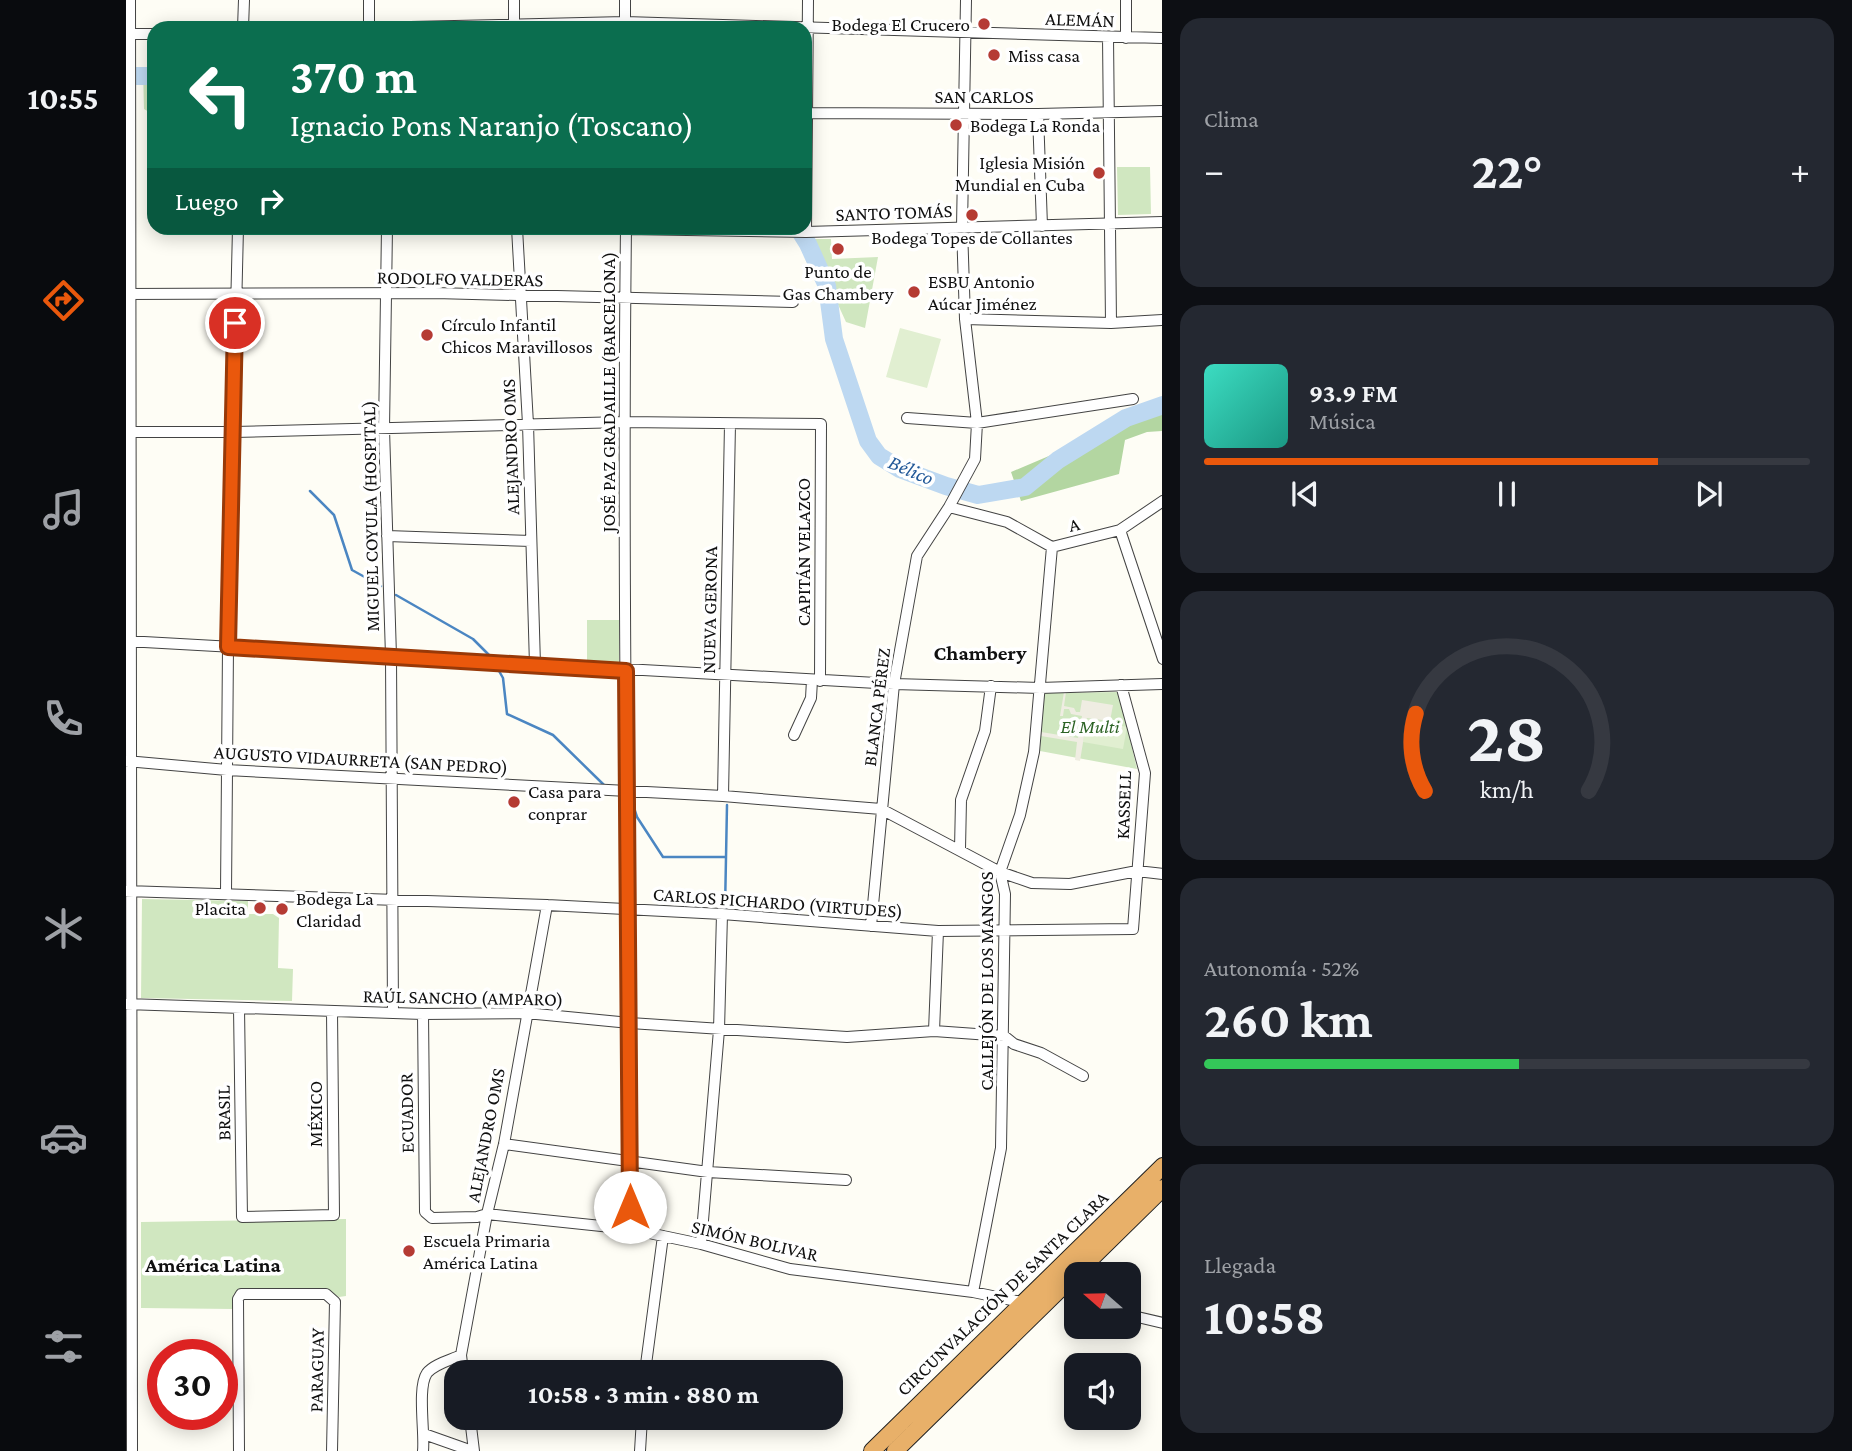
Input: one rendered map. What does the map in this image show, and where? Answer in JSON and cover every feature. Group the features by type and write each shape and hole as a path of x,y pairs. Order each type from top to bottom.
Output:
{"highway":[{"name":"CIRCUNVALACIÓN DE SANTA CLARA","path":"895,1451 1162,1167"},
{"name":"CIRCUNVALACIÓN DE SANTA CLARA","path":"1094,1262 1162,1189"},
{"name":"CIRCUNVALACIÓN DE SANTA CLARA","path":"872,1451 1030,1306 1064,1291"}],"street":[{"path":"130,0 129,1383 132,1451"},
{"path":"243,21 244,0"},
{"path":"368,21 369,0"},
{"path":"514,0 514,21"},
{"path":"625,0 625,21"},
{"path":"807,21 808,0"},
{"path":"965,0 962,228 965,319 977,423"},
{"path":"1126,0 1126,38"},
{"name":"ALEMÁN","path":"812,27 1162,38"},
{"path":"128,34 147,34"},
{"path":"1108,37 1111,323"},
{"name":"SAN CARLOS","path":"812,113 1038,114 1162,111"},
{"path":"1038,114 1042,226"},
{"name":"SANTO TOMÁS","path":"812,232 1162,222"},
{"path":"226,894 237,235"},
{"name":"MIGUEL COYULA (HOSPITAL)","path":"387,235 384,429 391,656 393,1013"},
{"name":"ALEJANDRO OMS","path":"518,235 528,424 535,665"},
{"name":"JOSÉ PAZ GRADAILLE (BARCELONA)","path":"626,235 626,909 630,1023 631,1229"},
{"name":"RODOLFO VALDERAS","path":"128,294 435,293 793,302"},
{"path":"965,319 1111,323 1162,320"},
{"path":"907,418 977,423 1133,399"},
{"path":"128,432 384,429 625,422 730,424"},
{"name":"BLANCA PÉREZ","path":"871,926 894,684 917,556 965,481 975,459 977,423"},
{"name":"CAPITÁN VELAZCO","path":"730,424 821,424 816,681 794,734"},
{"name":"NUEVA GERONA","path":"723,796 730,424"},
{"name":"A","path":"951,504 1007,522 1052,547 1121,530 1162,502"},
{"path":"1121,530 1162,656"},
{"path":"387,536 531,541"},
{"name":"CALLEJÓN DE LOS MANGOS","path":"973,1292 1002,1148 1005,894 1000,872 1020,814 1034,752 1052,547"},
{"path":"128,641 816,681 1040,688 1162,684"},
{"path":"960,849 961,800 985,731 990,685"},
{"name":"KASSELL","path":"1121,685 1145,773 1133,929"},
{"name":"AUGUSTO VIDAURRETA (SAN PEDRO)","path":"129,761 227,769 723,796 881,809 1000,872 1032,883 1070,884 1137,871 1162,874"},
{"name":"CARLOS PICHARDO (VIRTUDES)","path":"129,891 547,905 722,914 938,931 1133,929"},
{"name":"ALEJANDRO OMS","path":"462,1360 487,1214 504,1144 547,905"},
{"path":"701,1244 719,1030 722,914"},
{"path":"934,1031 938,931"},
{"name":"RAÚL SANCHO (AMPARO)","path":"129,1004 332,1012 526,1013 719,1030 847,1037 934,1031 1003,1036 1014,1044 1041,1053 1083,1076"},
{"name":"BRASIL","path":"239,1008 242,1217 334,1215"},
{"name":"MÉXICO","path":"332,1012 334,1215"},
{"name":"ECUADOR","path":"423,1014 425,1212"},
{"path":"504,1144 708,1172 846,1181"},
{"name":"SIMÓN BOLIVAR","path":"425,1212 427,1217 432,1218 477,1217 487,1214 631,1229 701,1244 790,1269 973,1292 1030,1306"},
{"path":"647,1360 663,1236"},
{"name":"PARAGUAY","path":"239,1451 238,1299 241,1294 326,1294 335,1302 332,1451"},
{"path":"1141,1318 1162,1323"},
{"path":"423,1451 425,1434 422,1388 427,1374 439,1364 461,1355"},
{"path":"425,1434 473,1451 471,1430"},
{"path":"640,1451 641,1430"}],"green space":[{"path":"143,70 147,70 147,111 144,109"},
{"path":"1117,167 1150,167 1151,214 1118,215"},
{"path":"808,239 831,239 832,259 878,257 865,328 846,322"},
{"path":"900,328 941,339 927,388 886,377"},
{"path":"1162,398 1162,431 1147,432 1125,440 1119,474 1021,501 1011,472 1070,447 1121,416"},
{"path":"587,620 619,620 619,664 587,664"},
{"name":"El Multi","path":"1119,692 1137,769 1040,751 1044,693"},
{"path":"1087,719 1127,727 1123,749 1083,742"},
{"path":"142,899 248,901 248,914 273,914 279,918 278,968 293,969 292,1001 141,998"},
{"path":"346,1219 346,1296 339,1297 328,1290 241,1288 233,1295 233,1309 141,1308 141,1222"}],"shaded area":[{"path":"1064,692 1064,706 1074,708 1076,712 1080,712 1082,700 1113,705 1110,721 1087,718 1080,761 1075,760 1077,742 1041,736 1041,732 1078,738 1082,716 1071,714 1069,709 1064,709 1063,716 1060,716"}],"waterway":[{"name":"Bélico","path":"126,76 147,76"},
{"name":"Bélico","path":"802,235 827,286 834,339 868,441 879,456 900,469 978,495 1025,487 1058,460 1126,418 1162,405"},
{"path":"310,491 334,515 352,570 381,586"},
{"path":"396,595 473,639 492,658"},
{"path":"499,671 503,678 507,714 553,735 604,785"},
{"path":"631,799 637,817 663,857 726,857"},
{"path":"725,910 727,805"}],"place":[{"name":"Bodega El Crucero","path":"984,24"},
{"name":"Miss casa","path":"994,55"},
{"name":"Bodega La Ronda","path":"956,125"},
{"name":"Iglesia Misión Mundial en Cuba","path":"1099,173"},
{"name":"Bodega Topes de Collantes","path":"972,215"},
{"name":"Punto de Gas Chambery","path":"838,249"},
{"name":"ESBU Antonio Aúcar Jiménez","path":"914,292"},
{"name":"Círculo Infantil Chicos Maravillosos","path":"427,335"},
{"name":"Casa para conprar","path":"514,802"},
{"name":"Placita","path":"260,908"},
{"name":"Bodega La Claridad","path":"282,909"},
{"name":"Escuela Primaria América Latina","path":"409,1251"}],"district":[{"name":"Chambery","path":"980,653"},
{"name":"América Latina","path":"213,1265"}],"route":[{"path":"235,323 228,647 626,671 630,1207"}]}
